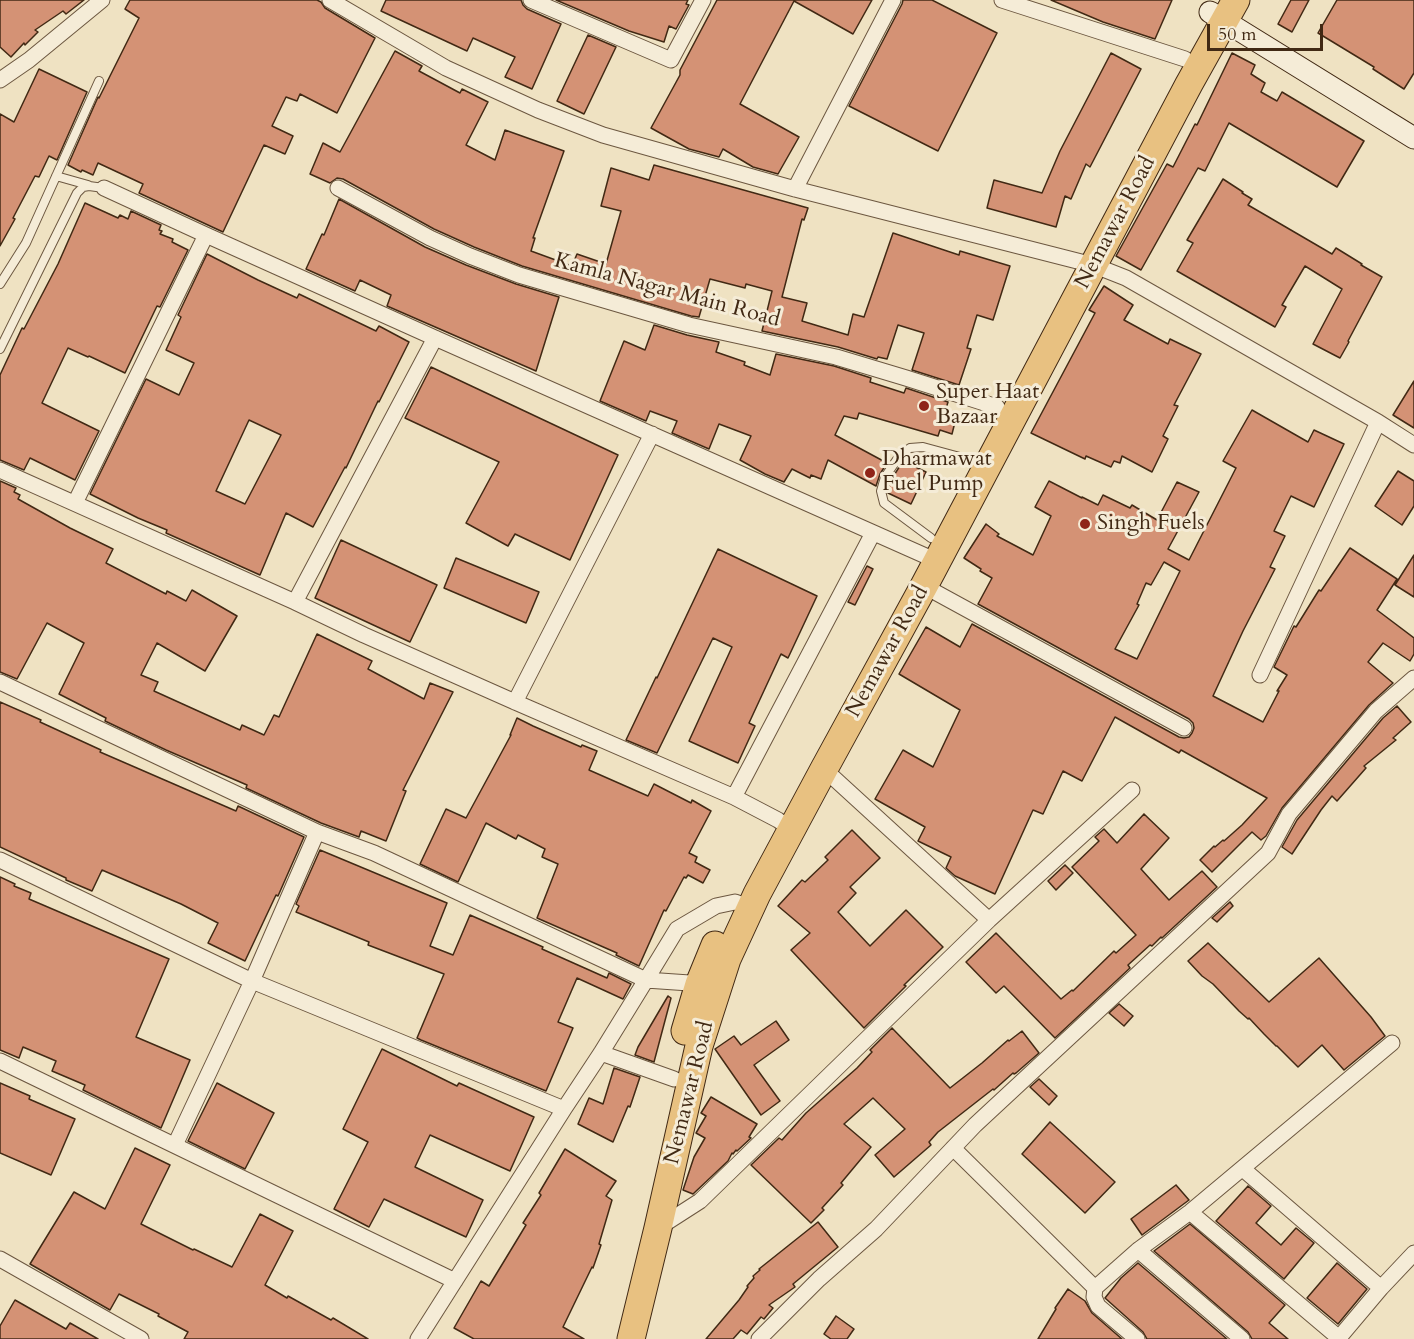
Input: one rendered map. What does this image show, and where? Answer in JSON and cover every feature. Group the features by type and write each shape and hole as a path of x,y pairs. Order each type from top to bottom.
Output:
{"highway":[{"name":"Nemawar Road","path":"615,1339 686,1028 709,985 727,959 743,905 1084,263 1185,59 1222,8"},
{"name":"Nemawar Road","path":"785,825 824,770 924,586 930,551 997,408 1189,84 1222,8"},
{"name":"Nemawar Road","path":"631,1339 699,1046 709,985"}],"street":[{"path":"0,80 29,60 102,0"},
{"path":"330,0 446,68 538,111 603,135 795,189 1084,263 1126,278 1378,422 1414,445"},
{"path":"531,0 672,60 703,0"},
{"path":"795,189 893,0"},
{"path":"1002,0 1185,59"},
{"path":"1222,8 1414,138"},
{"path":"97,187 873,533 930,551"},
{"name":"Kamla Nagar Main Road","path":"338,188 430,238 519,275 689,325 836,357 997,408"},
{"path":"75,503 206,235"},
{"path":"295,602 435,338"},
{"path":"1260,675 1378,422"},
{"path":"515,702 652,434"},
{"path":"0,470 364,635 734,797 785,825"},
{"path":"734,797 873,533"},
{"path":"924,586 1184,728"},
{"path":"759,1339 819,1279 876,1229 983,1117 1268,853 1289,814 1376,711 1414,678"},
{"path":"1,684 317,832 374,853 646,980 709,985"},
{"path":"824,770 989,920"},
{"path":"658,1228 700,1201 989,920 1131,790"},
{"path":"176,1145 252,981 317,832"},
{"path":"0,860 252,981 564,1109"},
{"path":"418,1339 602,1053 676,929 716,906 743,905"},
{"path":"1137,1339 1098,1306 1094,1297 1095,1288 1138,1250 1190,1212 1392,1043"},
{"path":"602,1053 674,1079"},
{"path":"0,1061 454,1281"},
{"path":"953,1148 1095,1288"},
{"path":"1243,1168 1381,1288"},
{"path":"1190,1212 1339,1338 1414,1253"},
{"path":"1138,1250 1242,1339"},
{"path":"0,1259 141,1339"}],"lane":[{"path":"0,284 26,243 99,81"},
{"path":"56,176 97,187"},
{"path":"0,349 77,193 83,188 97,187"},
{"path":"930,551 884,503 881,491 885,477 900,454 910,448 923,447 971,460"}],"building":[{"path":"0,0 84,0 66,14 63,11 35,30 38,32 11,57 0,47"},
{"path":"130,0 317,0 325,8 375,38 337,113 300,94 297,101 286,97 272,126 293,136 285,154 264,145 223,232 139,193 143,184 98,163 93,175 68,165 98,97 139,18 125,9"},
{"path":"386,0 521,0 527,9 561,24 532,89 505,77 515,57 473,38 467,51 381,11"},
{"path":"556,0 688,0 686,4 689,5 676,29 669,26 664,42 629,31"},
{"path":"717,0 872,0 853,34 794,1 740,104 799,137 778,174 753,167 723,149 719,157 689,149 651,128"},
{"path":"903,0 932,0 997,33 938,151 849,106"},
{"path":"1051,0 1172,0 1155,39 1103,22"},
{"path":"1291,0 1309,0 1292,32 1278,24"},
{"path":"1337,0 1414,0 1414,73 1404,89 1373,69 1374,67 1318,33"},
{"path":"588,35 616,47 584,114 557,101"},
{"path":"395,51 422,66 419,71 460,93 462,89 488,102 466,145 495,160 505,130 564,151 533,238 535,238 531,251 572,266 577,254 606,264 621,211 601,206 611,168 649,180 654,165 808,208 804,220 802,219 782,297 807,303 802,321 848,335 853,314 864,317 893,233 959,255 960,251 1010,266 993,320 977,315 967,348 971,349 959,385 912,370 924,333 898,325 887,359 878,357 877,359 838,347 762,331 772,291 746,284 745,288 710,279 699,317 691,316 522,266 434,229 343,179 337,178 330,183 310,174 323,143 340,152"},
{"path":"1111,53 1141,69 1090,167 1086,164 1071,199 1065,196 1056,227 987,208 994,180 1042,193 1060,151"},
{"path":"1232,53 1255,65 1251,74 1265,83 1261,92 1277,101 1282,92 1364,141 1337,187 1229,123 1205,171 1198,168 1141,270 1116,256 1167,164 1173,167 1195,124 1197,125"},
{"path":"39,69 87,92 57,160 49,156 39,177 35,176 0,246 0,114 14,122"},
{"path":"1223,179 1252,199 1248,205 1332,254 1336,248 1382,277 1340,358 1313,344 1342,289 1305,266 1282,305 1286,307 1275,327 1177,271 1193,243 1187,240"},
{"path":"339,199 425,247 516,284 559,297 536,371 387,306 391,295 360,280 355,291 306,269"},
{"path":"85,203 118,218 120,215 128,219 131,211 161,225 160,234 173,239 172,242 188,250 160,307 157,306 125,373 68,348 42,403 99,431 75,480 30,458 24,470 0,460 0,375 22,328 24,329 58,264"},
{"path":"207,254 297,298 299,294 376,331 379,326 409,342 346,468 313,527 286,513 260,575 166,533 167,530 90,494 146,379 179,395 194,363 166,350 181,317 178,315","holes":["249,420 281,435 245,504 216,491"]},
{"path":"1104,286 1133,305 1124,320 1168,344 1170,339 1201,354 1174,405 1178,406 1163,436 1168,439 1152,472 1122,456 1120,463 1114,461 1111,467 1086,456 1085,459 1031,433 1095,313 1089,310"},
{"path":"654,325 719,342 716,352 745,362 744,365 770,375 776,354 834,366 871,378 870,382 904,393 906,388 948,402 944,415 956,418 952,434 940,430 938,436 859,413 857,419 844,416 835,435 887,463 876,486 828,460 821,479 811,475 810,478 792,469 784,482 740,460 751,436 719,424 709,449 672,433 677,421 650,411 646,421 600,401 624,341 645,350"},
{"path":"431,367 618,455 570,560 515,534 508,546 466,523 499,462 405,418"},
{"path":"1414,381 1414,428 1393,415"},
{"path":"1252,410 1308,442 1314,430 1344,444 1314,507 1291,496 1274,531 1285,536 1270,567 1275,569 1213,696 1263,722 1287,675 1274,667 1294,626 1296,627 1319,590 1321,591 1350,548 1397,579 1377,610 1414,638 1414,654 1410,661 1383,643 1368,662 1393,683 1369,705 1282,808 1266,836 1261,840 1252,832 1212,872 1200,860 1242,825 1267,798 1181,750 1179,753 1115,717 1082,781 1063,771 1043,814 1033,810 995,894 955,876 946,868 951,857 918,841 925,827 875,799 903,750 933,767 960,710 899,674 926,627 960,647 972,624 1179,737 1189,737 1194,728 1189,719 978,604 992,578 964,558 986,524 999,534 997,536 1033,555 1051,516 1035,507 1049,481 1098,505 1103,495 1130,508 1132,505 1157,520 1177,482 1199,492 1168,549 1189,560 1236,468 1223,461","holes":["1164,562 1180,571 1137,659 1115,649 1139,605 1137,604 1146,583 1151,585"]},
{"path":"903,461 926,472 911,504 887,491"},
{"path":"1398,471 1414,481 1414,506 1402,525 1375,506"},
{"path":"0,481 16,488 14,492 20,495 18,499 113,549 106,563 166,594 167,591 186,601 192,590 237,616 205,671 157,643 141,675 158,682 154,691 240,730 242,725 264,735 274,715 279,717 317,634 372,661 368,669 424,699 430,683 453,692 403,790 406,791 386,841 361,831 359,837 321,823 246,788 247,785 105,721 106,718 59,694 84,643 47,623 17,679 0,672"},
{"path":"341,540 437,585 410,642 315,598"},
{"path":"718,549 817,596 788,658 781,654 749,723 755,726 738,763 689,741 732,647 713,638 657,753 626,740"},
{"path":"1414,555 1414,597 1395,585"},
{"path":"456,558 539,592 526,623 444,588"},
{"path":"867,566 873,569 855,605 848,602"},
{"path":"0,702 101,750 100,752 236,811 238,806 304,837 278,896 276,895 245,961 208,943 218,923 181,904 102,870 92,891 0,847"},
{"path":"1397,706 1411,722 1393,738 1396,740 1364,766 1366,768 1337,801 1332,796 1292,854 1282,847 1297,820 1383,718"},
{"path":"517,718 581,747 582,745 597,751 589,770 648,796 654,784 691,803 692,800 711,811 689,853 697,857 695,862 710,870 703,883 688,875 684,877 666,911 664,910 639,966 616,955 617,953 537,918 558,864 542,857 545,849 518,835 516,839 486,823 458,882 420,864 446,809 466,818 511,735"},
{"path":"1144,814 1169,838 1141,869 1169,900 1202,871 1217,887 1162,938 1152,946 1150,945 1128,965 1130,968 1055,1038 1004,986 996,993 966,962 996,933 1061,999 1073,991 1114,951 1116,953 1136,935 1072,867 1099,841 1095,837 1104,829 1117,843"},
{"path":"852,830 880,858 850,887 856,893 838,912 870,946 906,910 943,947 864,1028 791,950 810,933 778,906 802,880 805,882 828,860 825,857"},
{"path":"320,850 447,903 430,946 453,955 470,915 607,978 609,973 631,984 623,999 577,978 558,1022 573,1028 546,1091 421,1040 417,1038 444,974 368,945 369,942 296,912 299,906 296,904"},
{"path":"1065,865 1073,873 1056,890 1048,881"},
{"path":"0,877 31,893 29,899 169,959 136,1037 190,1060 161,1128 83,1090 85,1085 52,1071 56,1061 23,1047 19,1058 0,1050"},
{"path":"1230,902 1233,906 1217,922 1212,918"},
{"path":"1208,943 1269,1002 1319,958 1385,1036 1344,1070 1322,1045 1298,1067 1188,961"},
{"path":"668,996 671,998 654,1062 635,1055 638,1047"},
{"path":"1119,1004 1133,1016 1124,1026 1109,1013"},
{"path":"776,1021 789,1040 754,1065 780,1101 761,1115 715,1049 734,1036 741,1045"},
{"path":"892,1028 950,1088 1022,1031 1039,1053 938,1132 929,1142 931,1145 894,1177 875,1155 905,1129 873,1098 844,1124 871,1147 841,1183 843,1185 822,1208 824,1210 811,1223 751,1165 779,1138 782,1140 806,1113 857,1068 872,1052 870,1050"},
{"path":"382,1049 457,1086 459,1083 534,1117 510,1171 430,1135 415,1167 483,1200 466,1237 384,1199 369,1227 334,1209 368,1142 343,1129"},
{"path":"614,1068 640,1077 630,1107 628,1106 613,1142 578,1124 589,1098 603,1104"},
{"path":"1039,1079 1057,1096 1049,1105 1030,1087"},
{"path":"0,1083 30,1096 29,1099 75,1119 51,1175 0,1153"},
{"path":"217,1083 274,1113 245,1169 188,1141"},
{"path":"711,1097 757,1124 749,1137 751,1138 732,1153 728,1161 693,1194 683,1190 694,1157 705,1138 696,1133 706,1116 701,1113"},
{"path":"1050,1122 1115,1182 1085,1213 1022,1154"},
{"path":"135,1148 170,1165 141,1224 232,1267 260,1214 293,1231 265,1285 331,1320 333,1318 368,1339 184,1339 188,1332 119,1294 110,1310 30,1264 74,1192 105,1209"},
{"path":"565,1149 616,1181 606,1196 612,1200 593,1268 563,1327 584,1339 474,1339 454,1328 481,1281 489,1286 526,1225 523,1223 541,1195 539,1193"},
{"path":"1176,1185 1189,1200 1142,1235 1131,1219"},
{"path":"1248,1186 1271,1206 1256,1223 1281,1245 1296,1228 1314,1243 1284,1279 1216,1221"},
{"path":"818,1222 838,1247 793,1284 795,1287 769,1305 773,1308 764,1319 761,1317 747,1334 741,1330 733,1339 706,1339 739,1300 759,1269"},
{"path":"1190,1224 1285,1305 1269,1323 1288,1339 1252,1339 1248,1332 1154,1251"},
{"path":"1138,1263 1227,1339 1147,1339 1143,1332 1105,1298 1121,1278"},
{"path":"1337,1263 1367,1289 1338,1324 1307,1298"},
{"path":"1068,1289 1085,1301 1092,1313 1122,1339 1038,1339"},
{"path":"15,1300 66,1329 70,1323 98,1339 0,1339 0,1326"},
{"path":"836,1316 854,1329 847,1339 831,1339 824,1334"}],"place":[{"name":"Super Haat Bazaar","path":"924,406"},
{"name":"Dharmawat Fuel Pump","path":"870,473"},
{"name":"Singh Fuels","path":"1085,524"}]}
